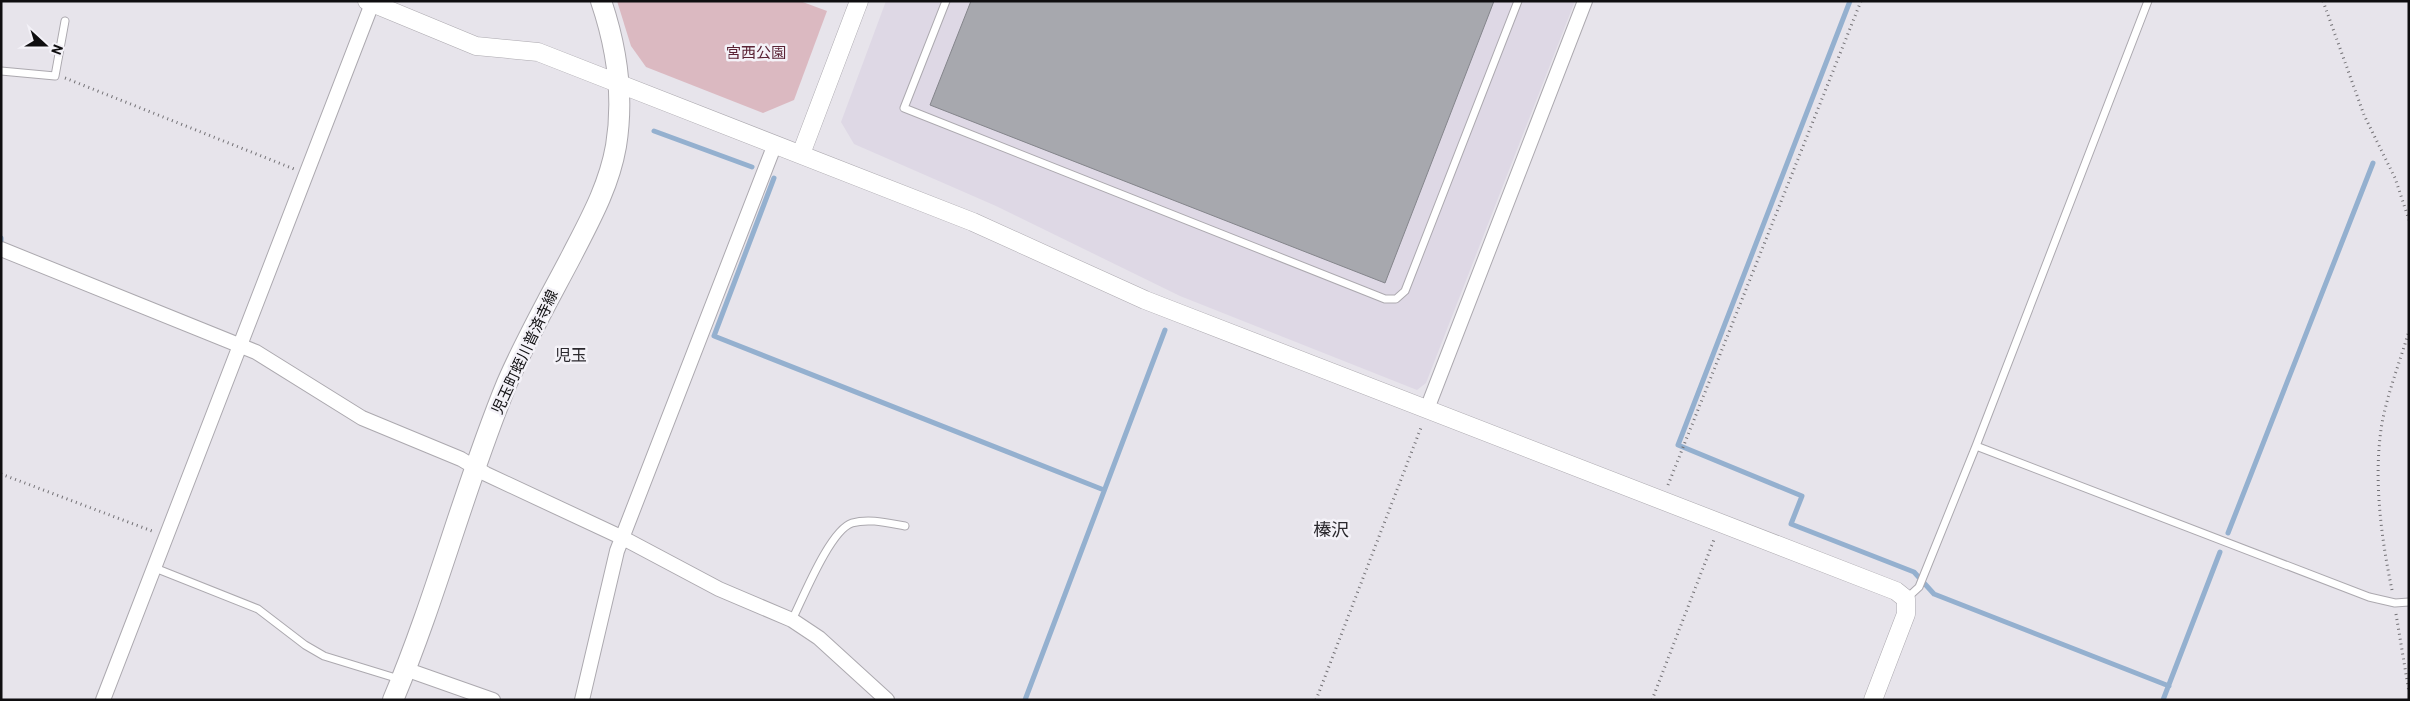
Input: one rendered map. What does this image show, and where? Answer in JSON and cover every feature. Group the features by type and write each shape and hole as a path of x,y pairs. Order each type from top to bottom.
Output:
{"main road":[{"name":"児玉町蛭川普済寺線","path":"393,700 430,603 474,466 519,358 602,194 615,148 619,85 616,60 600,1"}],"street":[{"path":"802,154 859,1"},
{"path":"1427,408 1585,1"},
{"path":"103,700 241,345 370,2 476,46 538,52 973,222 1145,300 1896,590 1906,599 1906,614 1872,700"},
{"path":"582,700 617,551 775,144"},
{"path":"1,249 256,352 362,418 461,459 622,538 720,589 792,620 820,638 887,700"},
{"path":"403,674 493,700"}],"lane":[{"path":"946,1 904,108 1385,298 1396,298 1405,291 1518,1"},
{"path":"1906,599 1919,587 1976,446 2148,1"},
{"path":"1,71 55,76 65,21"},
{"path":"1976,446 2369,597 2395,603 2409,602"},
{"path":"792,620 830,543 845,526 862,521 906,526"},
{"path":"155,568 258,609 305,645 324,656 403,674"}],"path":[{"path":"1663,500 1861,1"},
{"path":"2323,1 2364,115 2395,178 2409,220"},
{"path":"55,76 306,174"},
{"path":"2409,331 2382,422 2379,449 2380,508 2386,558 2409,692"},
{"path":"1316,700 1417,440 1427,408"},
{"path":"1,474 167,537"},
{"path":"1652,700 1720,522"}],"shaded area":[{"path":"886,1 1575,1 1426,383 1417,390 1180,296 996,206 854,144 841,122"}],"green space":[{"name":"宮西公園","path":"617,1 800,1 827,11 794,100 763,113 646,67 631,46"}],"building":[{"path":"971,1 1494,1 1385,283 930,105"}],"waterway":[{"path":"1850,1 1678,445 1802,496 1791,524 1914,572 1934,594 2169,686"},
{"path":"654,131 752,167"},
{"path":"2228,533 2373,163"},
{"path":"774,178 714,336 1104,490"},
{"path":"1025,700 1165,330"},
{"path":"2163,700 2220,552"}],"district":[{"name":"児玉","path":"571,355"},
{"name":"榛沢","path":"1331,530"}]}
